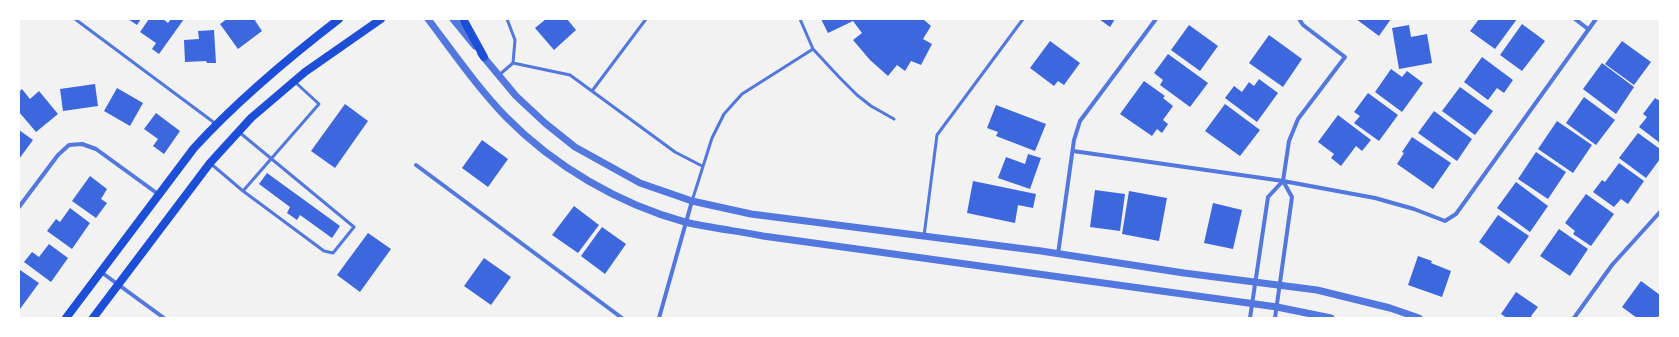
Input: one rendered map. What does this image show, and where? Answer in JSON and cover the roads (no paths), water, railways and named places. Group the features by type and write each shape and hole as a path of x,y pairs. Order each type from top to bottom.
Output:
{"main road":[{"path":"66,318 194,148 216,124 267,76 339,19"},
{"path":"93,318 210,163 251,118 305,72 381,19"},
{"path":"463,19 484,57"}],"street":[{"path":"428,19 470,75 505,116 525,135 572,171 604,189 644,208 686,222 763,236 1251,303 1331,318"},
{"path":"453,19 516,96 545,123 575,147 640,183 692,201 746,213 1317,290 1390,308 1419,318"},
{"path":"1058,254 1073,151 1080,121 1156,19"},
{"path":"1250,318 1254,282 1268,197 1283,181 1289,141 1298,119 1345,57 1304,25 1299,19"},
{"path":"1575,19 1588,29"},
{"path":"1073,151 1283,181 1375,198 1414,209 1445,221 1456,214 1596,19"},
{"path":"19,207 58,155 69,145 82,144 96,149 158,194"},
{"path":"416,165 622,318"},
{"path":"1275,318 1292,197 1283,181"},
{"path":"659,318 692,201"},
{"path":"1574,318 1612,264 1660,212"},
{"path":"101,272 164,318"}],"lane":[{"path":"75,19 216,124"},
{"path":"499,75 513,63 515,40 507,19"},
{"path":"592,91 646,19"},
{"path":"800,19 813,49 857,95 871,106 894,119"},
{"path":"924,236 937,135 1023,19"},
{"path":"692,201 712,138 724,114 742,94 813,49"},
{"path":"513,63 570,75 675,152 702,166"},
{"path":"243,191 319,104 294,81"},
{"path":"210,163 243,191 324,251 333,253 354,227 239,132"}]}
